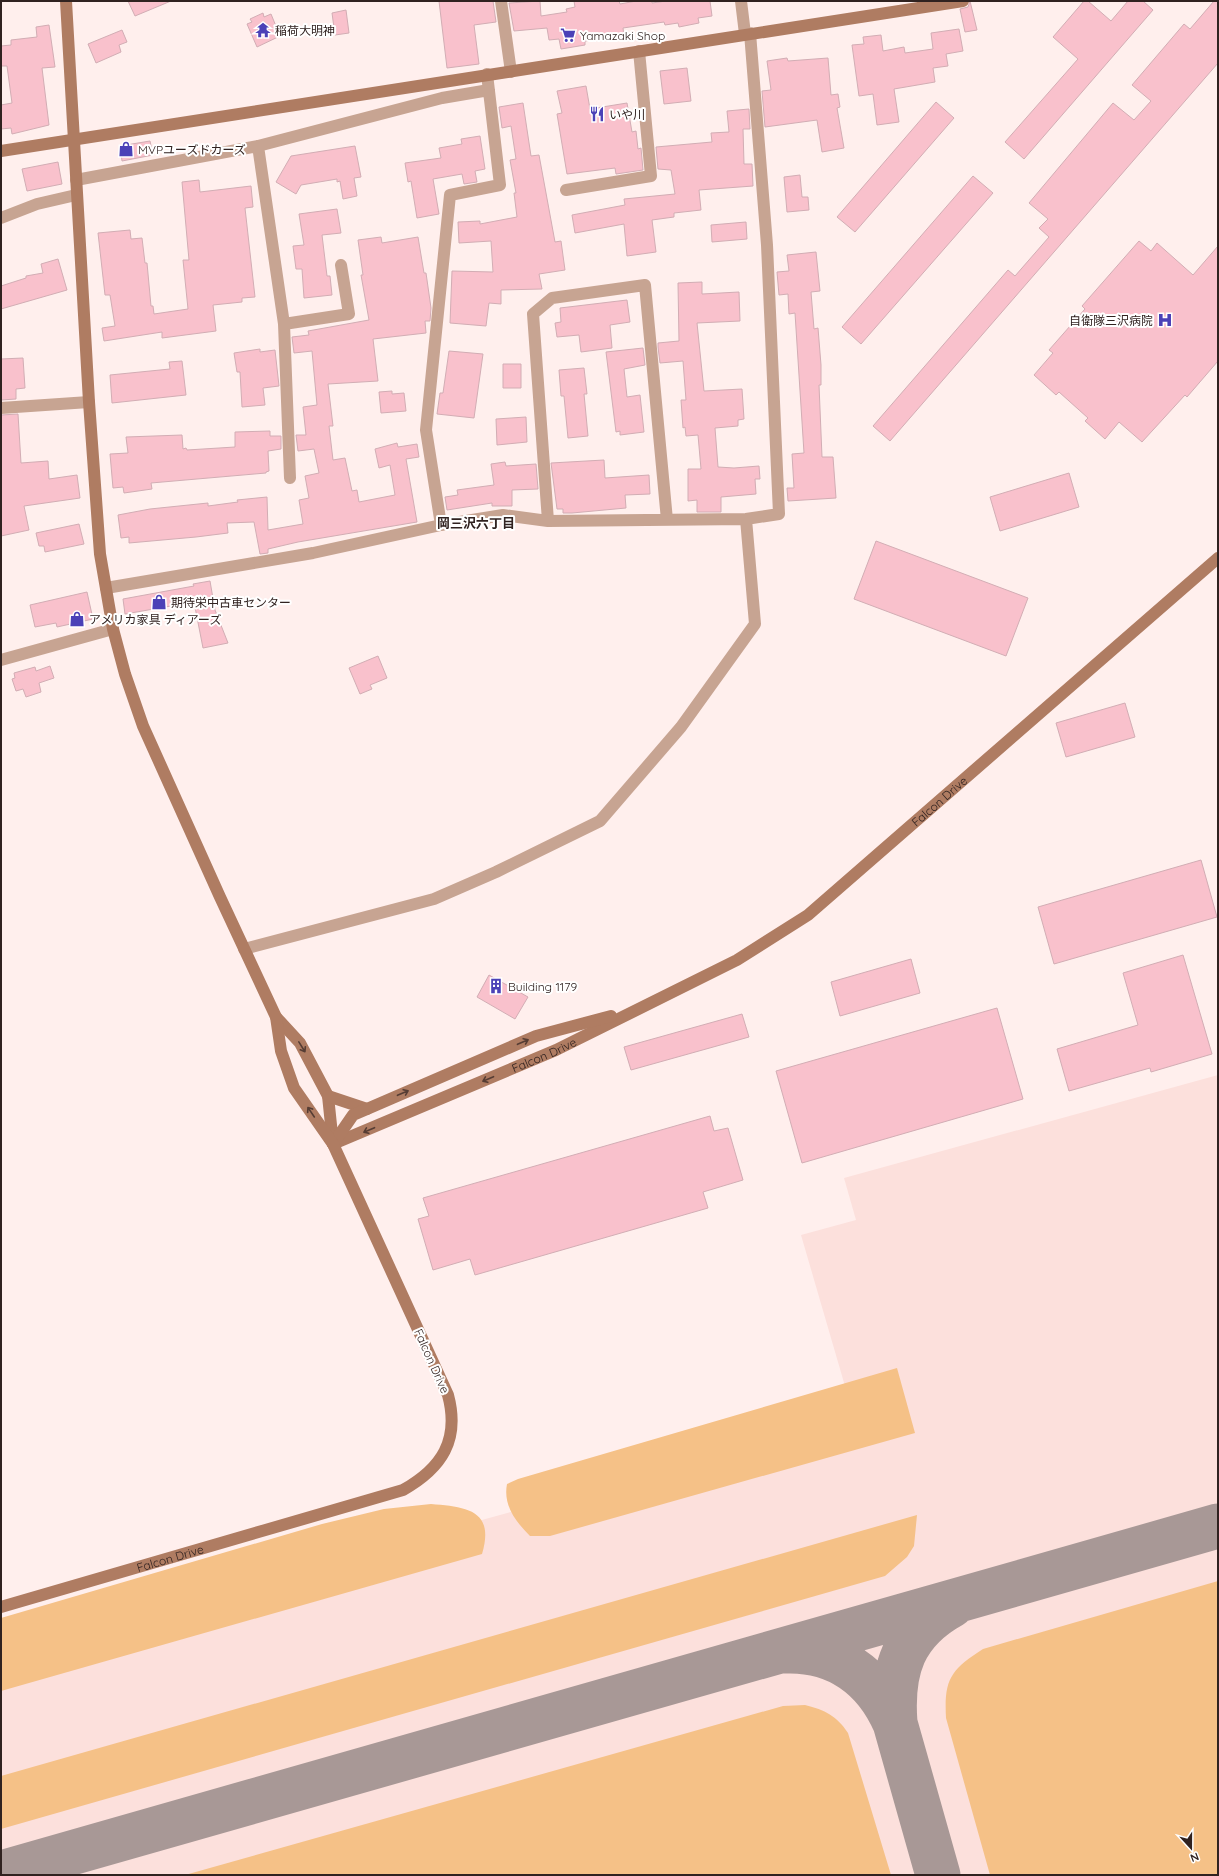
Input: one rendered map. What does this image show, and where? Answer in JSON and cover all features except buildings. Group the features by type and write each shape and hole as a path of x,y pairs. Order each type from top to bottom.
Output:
{"street":[{"path":"66,1 76,195 100,554 114,629 125,674 143,726 276,1017 281,1051 294,1088 333,1144"},
{"path":"501,1 511,72"},
{"path":"106,588 313,553 441,525 503,515 548,521 746,520 779,514 767,245 747,33 741,1"},
{"path":"1,151 487,74 511,72 924,4 962,1"},
{"path":"566,190 651,176 639,51"},
{"path":"441,525 426,430 450,195 500,185 487,74"},
{"path":"76,180 258,146 442,98 489,90"},
{"path":"258,146 284,324 290,478"},
{"path":"1,218 38,204 76,195"},
{"path":"284,324 349,314 341,265"},
{"path":"548,521 533,314 552,298 645,285 667,520"},
{"path":"1,408 89,402"},
{"path":"244,949 434,899 496,872 600,820 681,727 755,624 746,520"},
{"name":"Falcon Drive","path":"333,1144 548,1053 737,960 808,915 1218,558"},
{"path":"1,660 114,629"},
{"name":"Falcon Drive","path":"333,1144 352,1116 368,1108 536,1036 638,1009"},
{"path":"276,1017 300,1043 328,1096 333,1144"},
{"path":"328,1096 368,1108"},
{"name":"Falcon Drive","path":"1,1607 404,1490 422,1480 435,1465 445,1451 452,1430 452,1411 448,1395 333,1144"}],"shaded area":[{"path":"1218,1075 1218,1875 1,1875 1,1653 854,1417 801,1235 856,1220 844,1178"},
{"path":"897,1368 915,1433 550,1536 530,1536 511,1512 506,1492 507,1484 518,1479"},
{"path":"431,1504 456,1507 475,1514 481,1520 485,1528 485,1539 482,1554 1,1691 1,1618 322,1524 384,1509"},
{"path":"917,1515 914,1546 907,1557 885,1576 1,1829 1,1776"},
{"path":"1218,1581 1218,1875 990,1875 946,1718 946,1694 951,1677 956,1670 972,1656 983,1649"},
{"path":"805,1705 830,1714 844,1727 848,1733 891,1875 185,1875 783,1706"}],"taxiway":[{"path":"1,1873 1218,1526"},
{"path":"895,1723 895,1686 898,1669 904,1654 911,1640 922,1627 952,1605"},
{"path":"785,1651 821,1655 837,1661 852,1669 865,1679 877,1692 895,1723 938,1875"}],"place":[{"name":"稲荷大明神","path":"263,30"},
{"name":"Yamazaki Shop","path":"568,35"},
{"name":"いや川","path":"597,114"},
{"name":"MVPユーズドカーズ","path":"126,149"},
{"name":"自衛隊三沢病院","path":"1165,320"},
{"name":"期待栄中古車センター","path":"159,602"},
{"name":"アメリカ家具 ディアーズ","path":"77,619"},
{"name":"Building 1179","path":"496,986"}],"district":[{"name":"岡三沢六丁目","path":"476,523"}]}
